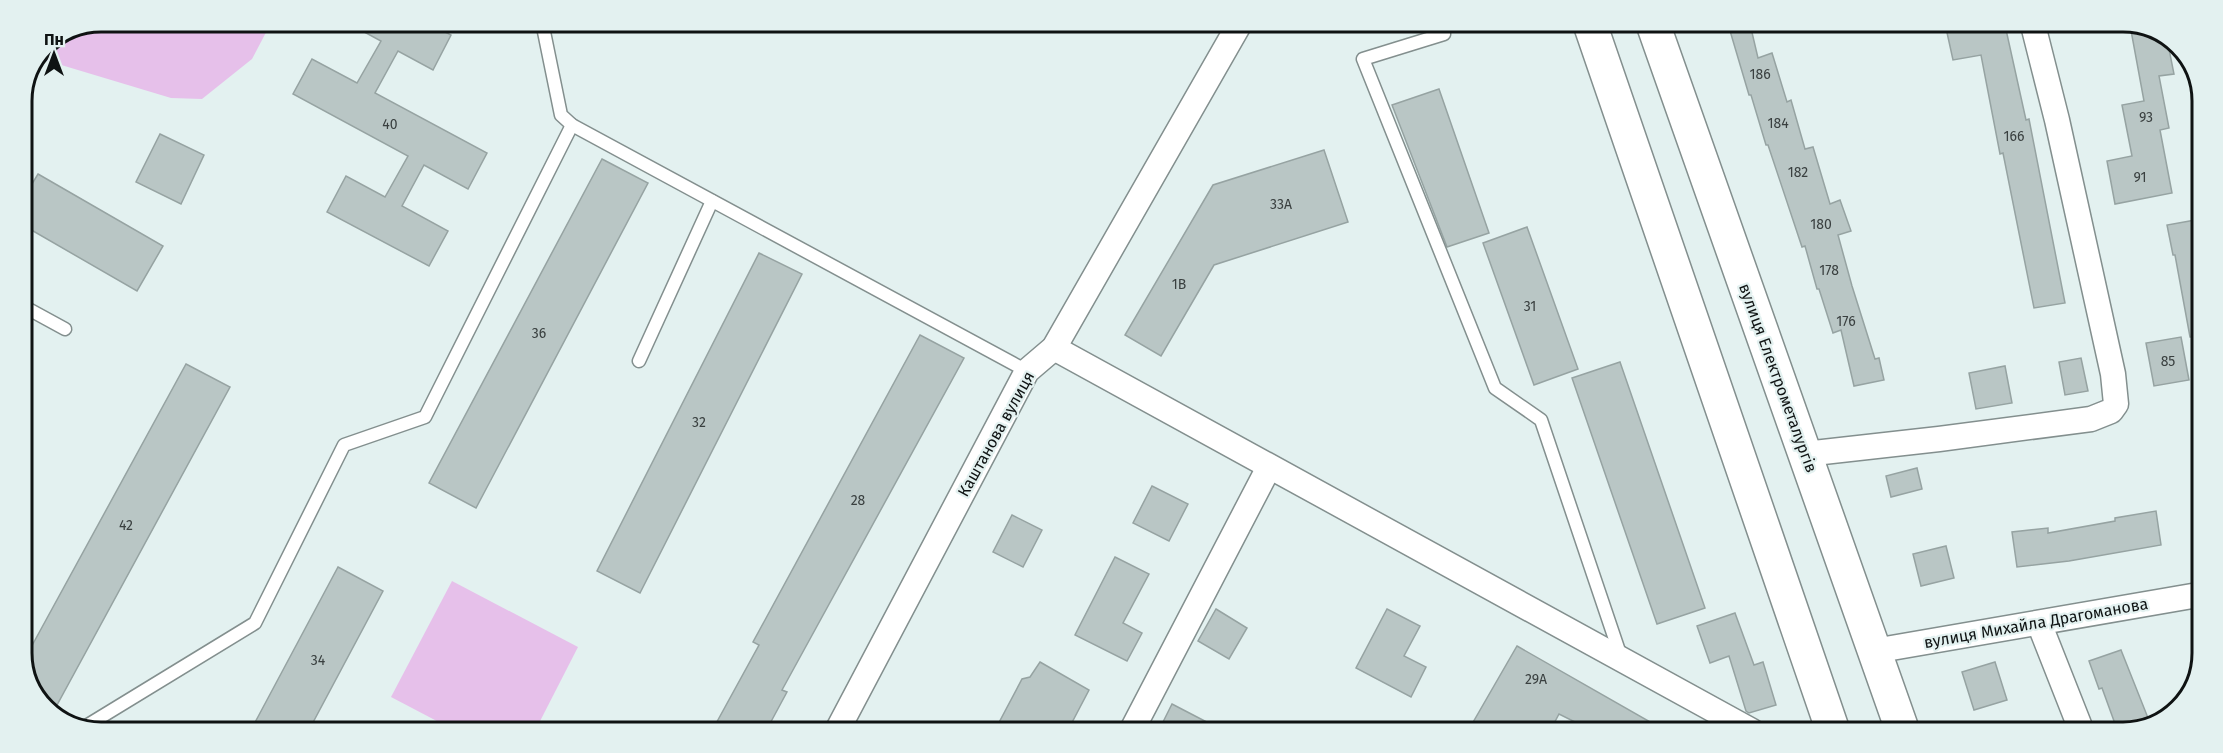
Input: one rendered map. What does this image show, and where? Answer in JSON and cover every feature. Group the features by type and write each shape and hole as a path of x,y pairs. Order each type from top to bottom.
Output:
{"main road":[{"path":"1593,32 1830,722"},
{"name":"вулиця Електрометалургів","path":"1656,32 1899,722"}],"street":[{"name":"Каштанова вулиця","path":"842,722 1027,371 1054,348 1235,32"},
{"path":"1805,454 2091,419 2111,411 2116,404 2113,374 2035,32"},
{"path":"1054,348 1735,722"},
{"path":"1136,722 1269,466"},
{"name":"вулиця Михайла Драгоманова","path":"1874,651 2192,597"},
{"path":"2039,623 2078,722"}],"lane":[{"path":"544,32 561,115 572,125 1027,371"},
{"path":"1444,34 1363,59 1495,388 1541,420 1623,661"},
{"path":"94,721 255,623 344,445 425,417 572,125"},
{"path":"639,361 712,201"},
{"path":"32,311 65,329"}],"shaded area":[{"path":"266,32 252,59 202,99 171,98 45,60 62,43 87,33"},
{"path":"452,581 578,647 540,722 439,722 391,697"}],"building":[{"path":"364,32 445,32 451,35 433,70 398,51 375,93 487,153 468,189 424,165 402,206 448,231 429,266 327,212 346,176 385,197 408,156 293,94 312,59 357,83 381,41"},
{"path":"1730,32 1752,32 1758,58 1772,53 1787,102 1791,100 1805,149 1813,147 1830,204 1840,200 1851,231 1838,235 1875,359 1879,358 1884,380 1854,386 1841,330 1833,333 1805,246 1802,247 1751,95 1749,95"},
{"path":"1947,32 2007,32 2026,120 2029,119 2065,303 2034,308 1981,55 1953,60"},
{"path":"2131,33 2145,35 2169,50 2174,74 2159,76 2169,128 2160,130 2172,193 2115,204 2107,161 2132,156 2122,105 2144,101"},
{"path":"1439,89 1489,233 1447,247 1392,105"},
{"path":"160,134 204,155 181,204 136,182"},
{"path":"1324,150 1348,222 1214,265 1161,356 1125,335 1213,185"},
{"path":"602,159 648,183 476,508 429,483"},
{"path":"38,174 163,246 137,291 32,230 32,184"},
{"path":"2191,221 2191,337 2175,255 2173,255 2167,225"},
{"path":"1527,227 1578,369 1534,385 1483,243"},
{"path":"759,253 802,274 640,593 597,571"},
{"path":"920,335 964,358 782,690 787,692 771,722 717,722 759,645 753,642"},
{"path":"2181,337 2189,380 2154,386 2146,343"},
{"path":"2081,358 2088,391 2065,395 2059,362"},
{"path":"1620,362 1705,608 1657,624 1572,378"},
{"path":"186,364 230,387 57,705 46,695 35,675 32,646"},
{"path":"2005,366 2012,403 1976,409 1969,373"},
{"path":"1917,468 1922,489 1891,497 1886,476"},
{"path":"1152,486 1188,504 1169,541 1133,523"},
{"path":"2156,511 2161,545 2069,561 2017,567 2012,532 2048,528 2048,533"},
{"path":"1012,515 1042,530 1023,567 993,552"},
{"path":"1946,546 1954,578 1921,586 1913,554"},
{"path":"1115,557 1149,574 1123,623 1142,633 1127,661 1075,635"},
{"path":"338,567 383,591 313,722 255,722"},
{"path":"1216,609 1247,628 1229,659 1198,641"},
{"path":"1387,609 1420,626 1404,656 1426,667 1411,697 1356,668"},
{"path":"1735,613 1754,665 1763,662 1776,705 1749,713 1746,711 1729,656 1710,663 1697,626"},
{"path":"1517,646 1650,722 1575,722 1559,714 1555,722 1473,722"},
{"path":"2121,650 2147,717 2132,721 2114,722 2089,661"},
{"path":"1040,662 1089,690 1072,722 999,722 1022,679 1030,677"},
{"path":"1995,662 2007,700 1974,710 1962,672"},
{"path":"1172,704 1207,722 1163,722"}]}
